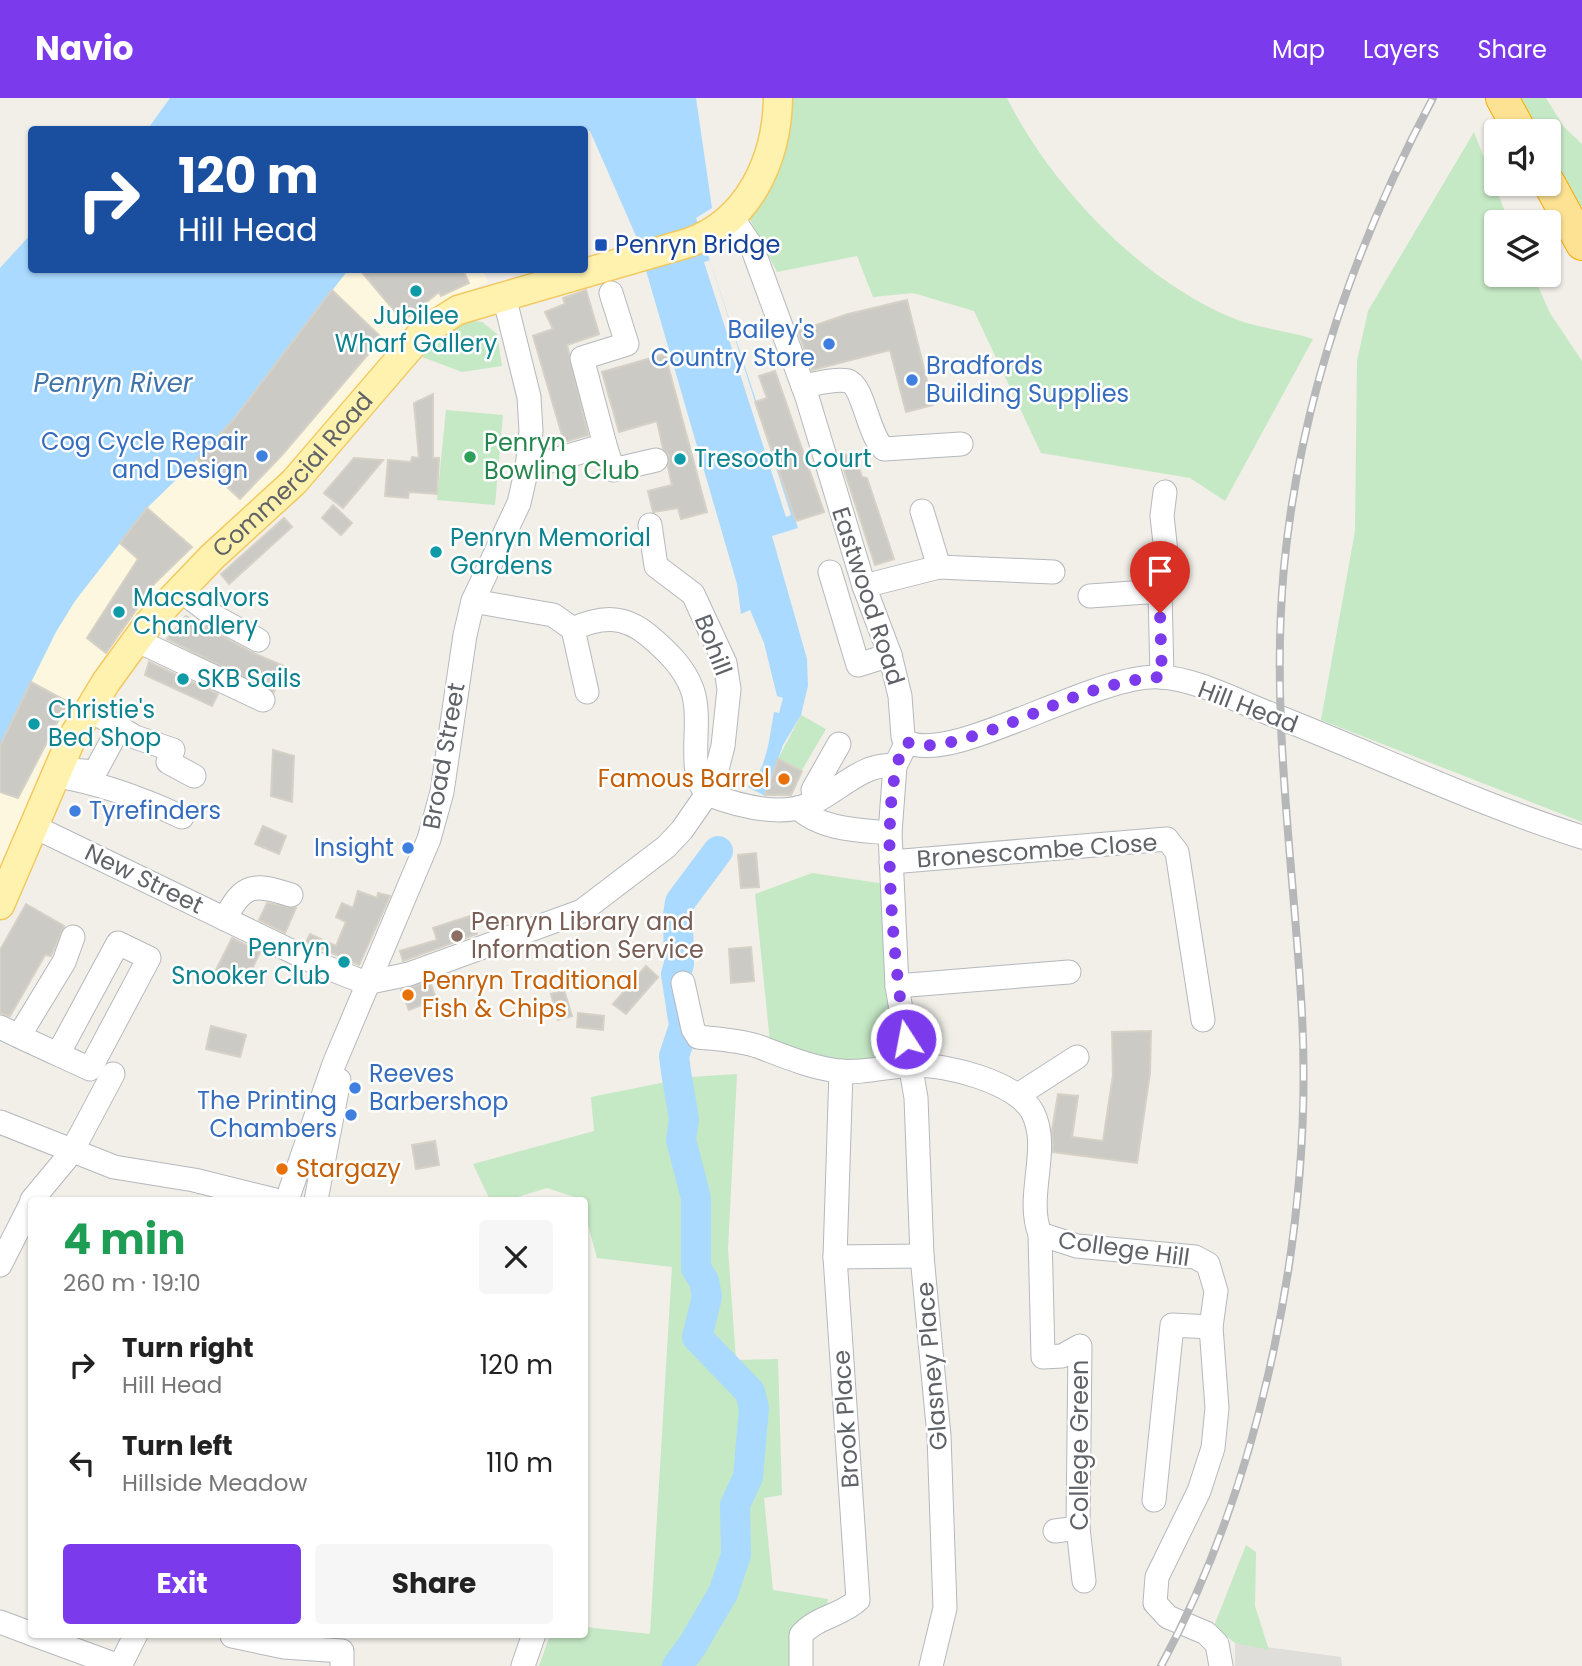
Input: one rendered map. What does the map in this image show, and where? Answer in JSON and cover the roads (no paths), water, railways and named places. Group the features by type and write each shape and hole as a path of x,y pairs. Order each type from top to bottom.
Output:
{"highway":[{"path":"1502,98 1513,119"},
{"path":"1556,196 1582,244"}],"main road":[{"path":"723,223 754,190 766,167 774,141 778,98"},
{"name":"Commercial Road","path":"588,271 688,243 723,223"},
{"name":"Commercial Road","path":"0,905 57,773 90,710 136,640 180,590 294,482 423,332 458,310 582,273"}],"street":[{"name":"Eastwood Road","path":"723,223 752,247 803,386 864,586 890,655 900,696 902,737 907,742"},
{"path":"611,293 627,344 582,358 605,445 612,470 656,460"},
{"name":"Broad Street","path":"342,1049 366,984 429,839 442,792 464,635 473,601 519,503 527,468 531,431 529,397 504,296"},
{"path":"803,386 848,381 856,386 875,442 884,449 961,444"},
{"path":"527,468 605,445"},
{"path":"1162,677 1160,591 1168,570 1161,516 1165,492"},
{"path":"922,511 939,567"},
{"name":"Bohill","path":"573,629 607,618 630,623 667,652 680,667 695,700 698,725 695,771 698,783 707,794 720,762 729,705 725,663 693,594 656,566 650,525"},
{"path":"864,586 939,567 1053,572"},
{"path":"830,572 858,665 890,655"},
{"path":"180,590 217,618 258,640"},
{"path":"1090,596 1160,591"},
{"path":"473,601 554,615 573,629 587,692"},
{"path":"136,640 263,700"},
{"name":"Hill Head","path":"907,742 923,746 960,740 1083,694 1141,677 1162,677 1217,694 1524,819 1582,837"},
{"path":"90,710 135,737 173,750 168,762 194,776"},
{"path":"57,773 95,772 120,726"},
{"path":"366,984 409,974 582,911 666,847 707,794 760,807 807,805 874,768 895,766 907,742"},
{"path":"839,744 813,790 807,805 808,817 831,825 890,833"},
{"name":"Glasney Place","path":"895,766 890,833 897,986 916,1098 922,1256 939,1436 945,1608 931,1666"},
{"path":"57,773 146,800 181,817"},
{"name":"New Street","path":"35,827 366,984"},
{"name":"Bronescombe Close","path":"891,862 1167,839 1177,852 1203,1020"},
{"path":"225,919 234,900 250,888 260,887 291,895"},
{"path":"58,1054 118,943 149,958 90,1069 9,1032 64,962 73,937"},
{"path":"897,986 1069,972"},
{"name":"College Hill","path":"683,983 693,1029 698,1037 754,1045 786,1059 841,1071 911,1065 993,1080 1018,1095 1031,1108 1039,1125 1034,1218 1040,1234 1077,1246 1195,1257 1208,1264 1216,1291 1211,1327 1217,1408 1213,1448 1199,1491 1157,1577 1155,1603 1168,1618 1206,1633 1217,1644 1221,1666"},
{"path":"288,1197 323,1094 342,1049"},
{"path":"317,1197 337,1096 342,1049"},
{"path":"1018,1095 1077,1057"},
{"name":"Brook Place","path":"801,1666 801,1635 809,1626 848,1610 858,1600 835,1257 841,1071"},
{"path":"35,1197 71,1153 113,1074"},
{"path":"0,1122 71,1153 114,1167 194,1180 263,1197"},
{"path":"0,1265 23,1240 28,1218"},
{"name":"College Green","path":"1040,1234 1043,1357 1062,1356 1080,1346 1078,1528 1084,1581"},
{"path":"835,1257 922,1256"},
{"path":"1154,1500 1172,1325 1211,1327"},
{"path":"1055,1531 1078,1528"},
{"path":"0,1622 28,1632"},
{"path":"43,1638 119,1666 134,1638"},
{"path":"136,1666 143,1638"},
{"path":"241,1638 342,1658"},
{"path":"523,1666 533,1638"}],"water":[{"path":"170,98 696,98 712,208 696,218 798,528 772,536 807,659 808,686 801,715 783,745 765,796 748,787 764,761 774,712 779,713 783,698 777,696 764,643 750,610 741,614 737,584 636,236 588,126 150,126"},
{"name":"Penryn River","path":"28,237 28,273 346,273 217,440 148,507 75,601 56,632 0,745 0,268"}],"waterway":[{"path":"677,1666 723,1593 736,1555 735,1505 748,1477 754,1408 750,1392 697,1337 707,1297 704,1281 696,1268 696,1198 681,1140 684,1119 674,1056 684,1026 676,974 679,964 680,902 718,851"}],"railway":[{"path":"1161,1666 1197,1592 1228,1514 1253,1433 1274,1349 1289,1264 1299,1179 1303,1095 1302,1014 1281,735 1280,679 1280,623 1292,505 1303,444 1335,325 1379,210 1433,98"}],"place":[{"name":"Penryn Bridge","path":"601,245"},
{"name":"Jubilee Wharf Gallery","path":"416,291"},
{"name":"Bailey's Country Store","path":"829,344"},
{"name":"Bradfords Building Supplies","path":"912,380"},
{"name":"Cog Cycle Repair and Design","path":"262,456"},
{"name":"Penryn Bowling Club","path":"470,457"},
{"name":"Tresooth Court","path":"680,459"},
{"name":"Penryn Memorial Gardens","path":"436,552"},
{"name":"Macsalvors Chandlery","path":"119,612"},
{"name":"SKB Sails","path":"183,679"},
{"name":"Christie's Bed Shop","path":"34,724"},
{"name":"Famous Barrel","path":"784,779"},
{"name":"Tyrefinders","path":"75,811"},
{"name":"Insight","path":"408,848"},
{"name":"Penryn Library and Information Service","path":"457,936"},
{"name":"Penryn Snooker Club","path":"344,962"},
{"name":"Penryn Traditional Fish & Chips","path":"408,995"},
{"name":"Reeves Barbershop","path":"355,1088"},
{"name":"The Printing Chambers","path":"351,1115"},
{"name":"Stargazy","path":"282,1169"}]}
